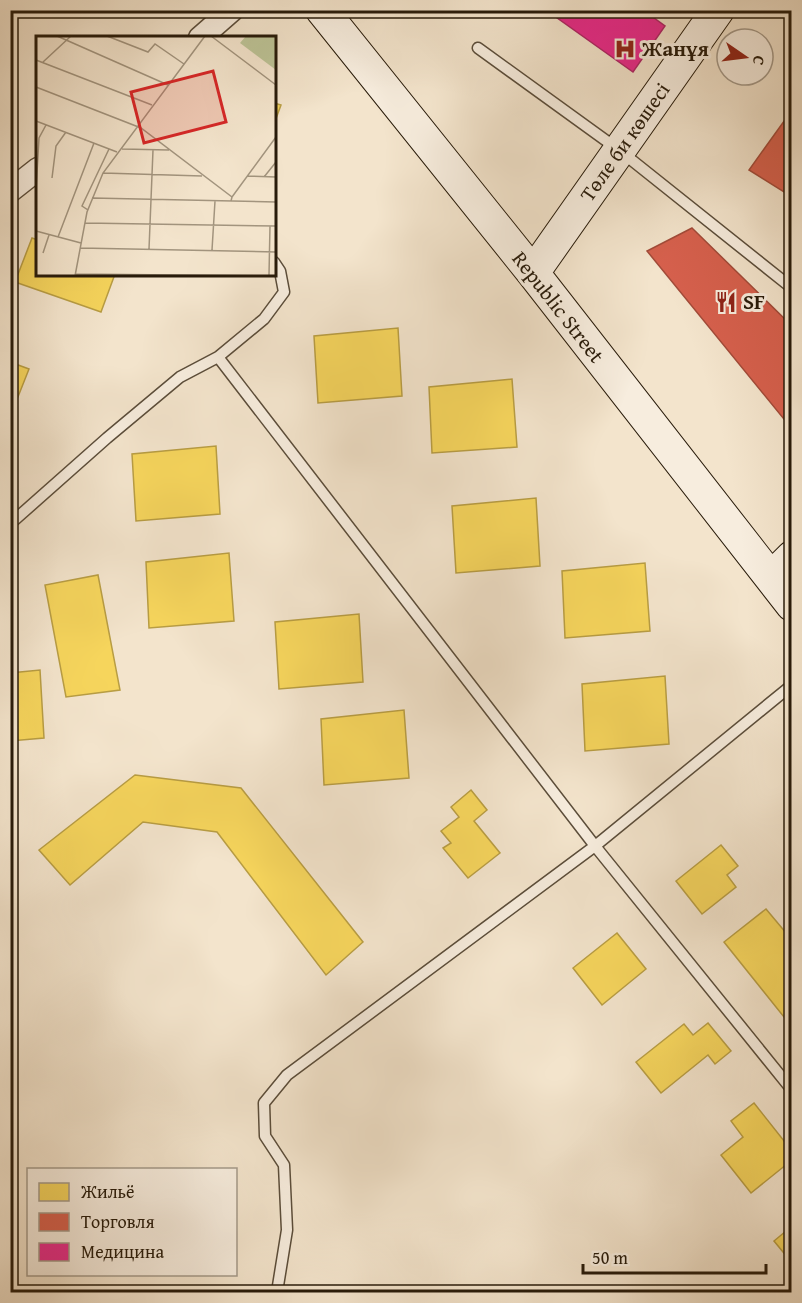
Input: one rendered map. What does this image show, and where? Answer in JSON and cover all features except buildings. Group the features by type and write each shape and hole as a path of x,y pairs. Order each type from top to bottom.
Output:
{"main road":[{"name":"Republic Street","path":"322,10 533,273 781,568 792,605"},
{"name":"Төле би көшесі","path":"533,273 718,10"}],"street":[{"path":"202,36 232,10"},
{"path":"10,191 36,171"}],"lane":[{"path":"478,48 619,150 792,288"},
{"path":"10,525 106,438 180,377 218,357 264,319 284,292 280,271 276,265"},
{"path":"218,357 594,846 792,1090"},
{"path":"277,1293 287,1230 284,1165 265,1136 264,1103 288,1075 594,846 792,685"}],"place":[{"name":"Жанұя","path":"625,49"},
{"name":"SF","path":"726,302"}]}
